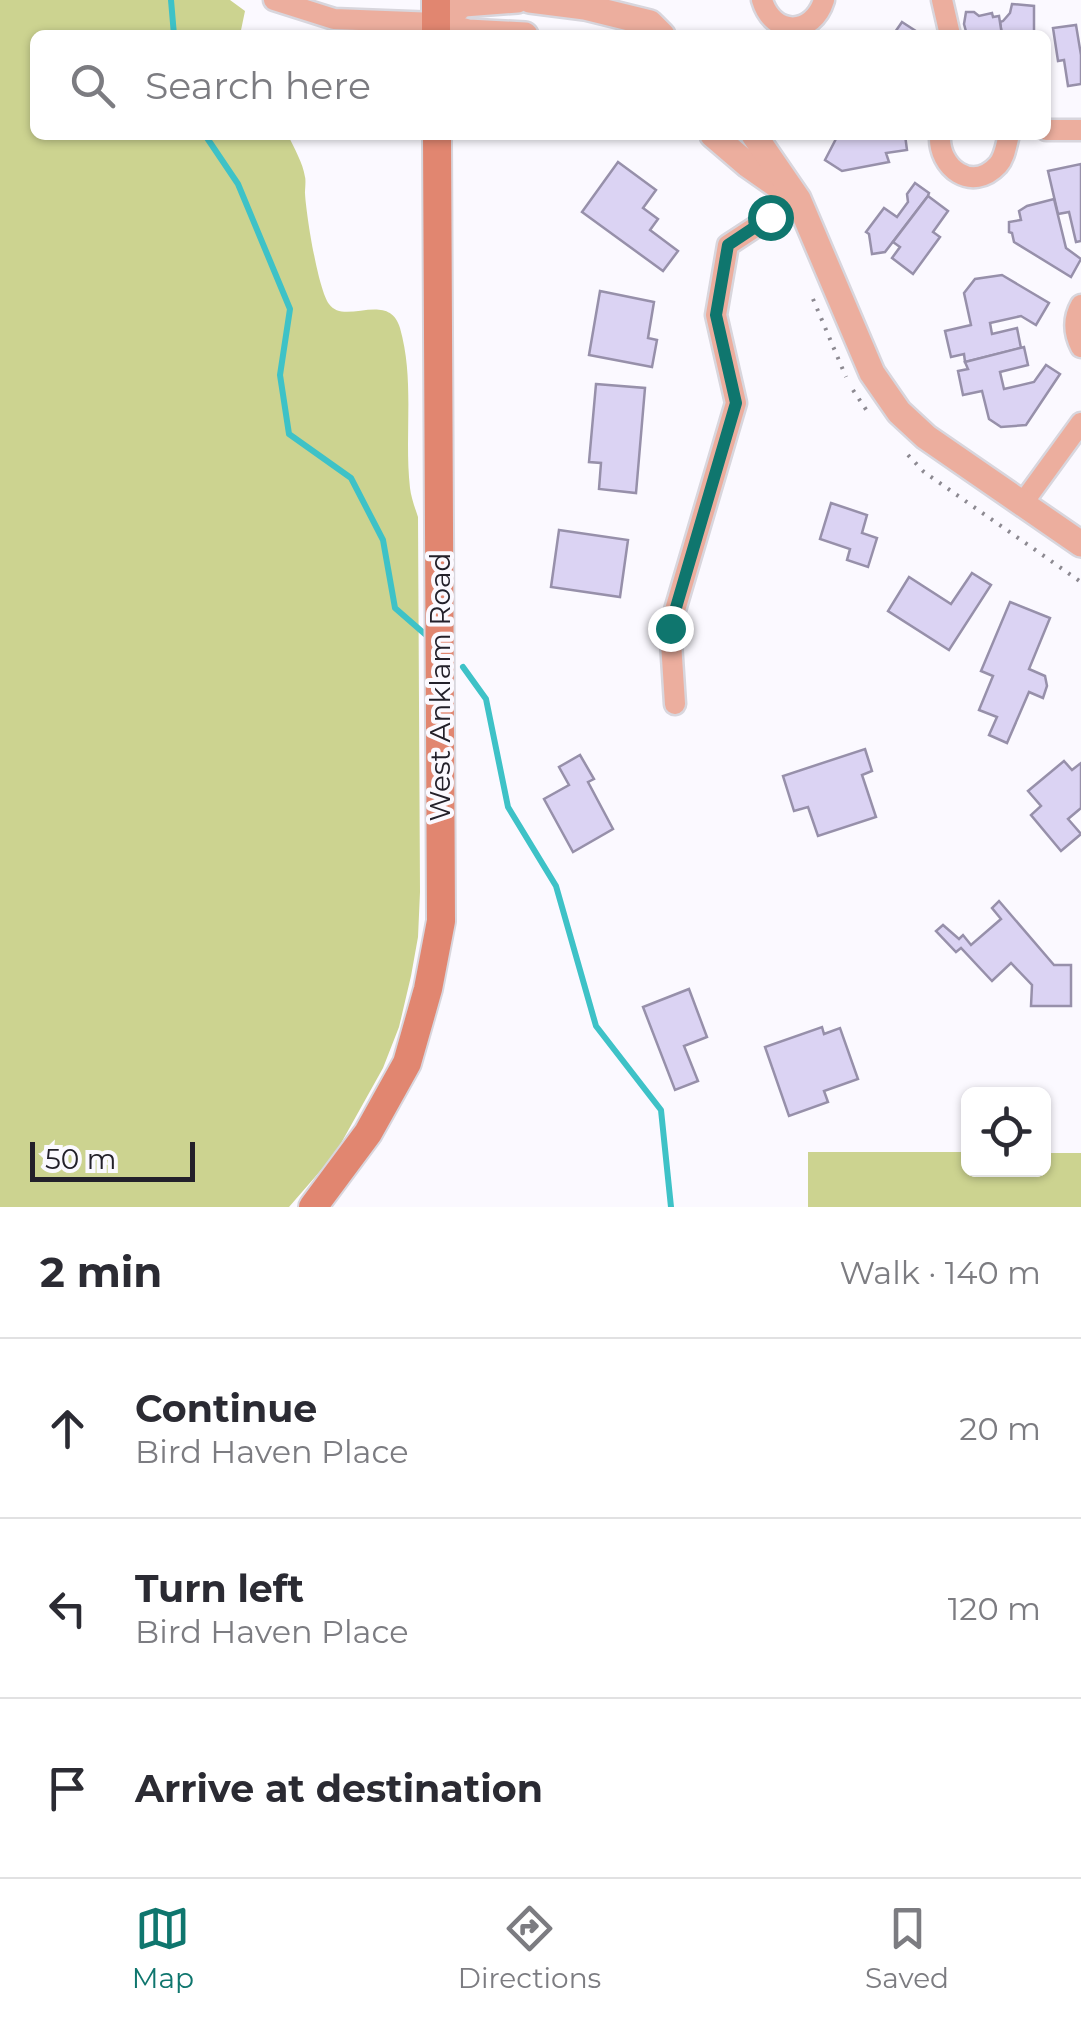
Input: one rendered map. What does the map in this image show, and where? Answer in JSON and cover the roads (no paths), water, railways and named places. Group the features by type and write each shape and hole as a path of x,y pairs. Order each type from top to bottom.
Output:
{"main road":[{"name":"West Anklam Road","path":"313,1207 368,1133 406,1064 428,989 440,921 437,140"}],"street":[{"path":"274,0 334,19 436,19 463,30"},
{"path":"436,19 464,4 516,0"},
{"path":"530,0 585,7 650,23 657,30"},
{"path":"762,0 772,20 792,28 813,21 824,0"},
{"path":"942,0 949,30"},
{"path":"1051,130 1081,130"},
{"path":"719,140 798,199"},
{"path":"757,140 798,199 872,373 899,412 926,437 1081,544"},
{"path":"940,140 948,166 967,176 978,176 996,167 1003,158 1007,140"},
{"path":"675,704 670,628 736,403 716,315 728,245 798,199"},
{"path":"1081,305 1075,324 1081,347"},
{"path":"1022,504 1081,423"}],"waterway":[{"path":"171,0 174,30"},
{"path":"208,140 238,184 290,309 280,375 289,434 351,478 383,540 395,608 426,635"},
{"path":"463,667 486,699 508,807 556,886 596,1026 661,1110 671,1207"}]}
